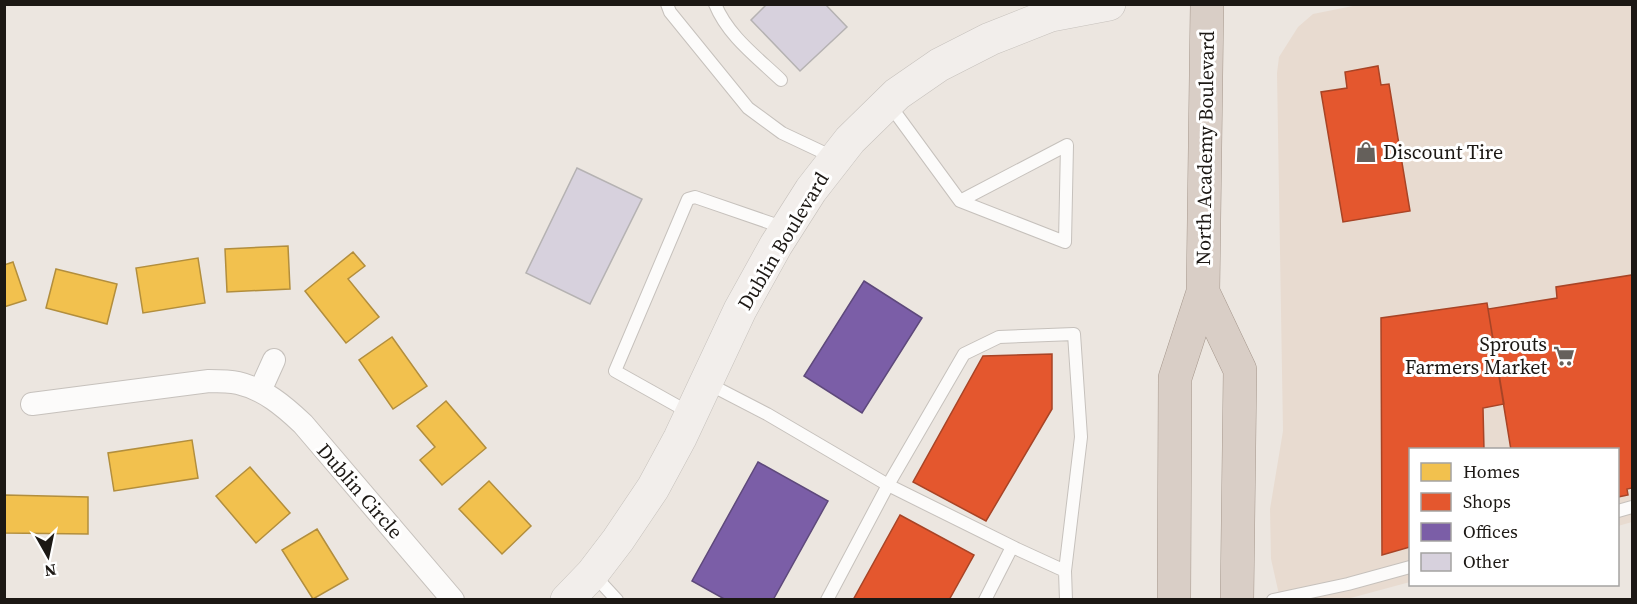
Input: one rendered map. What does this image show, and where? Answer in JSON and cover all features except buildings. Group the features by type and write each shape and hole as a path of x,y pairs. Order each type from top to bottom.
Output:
{"highway":[{"name":"North Academy Boulevard","path":"1174,600 1175,378 1203,292 1207,4"},
{"name":"North Academy Boulevard","path":"1203,292 1240,370 1237,600"}],"main road":[{"name":"Dublin Boulevard","path":"567,600 592,574 653,488 740,310 786,228 850,140 897,94 939,65 990,39 1050,15 1109,4"}],"street":[{"path":"260,391 274,360"},
{"name":"Dublin Circle","path":"32,404 209,381 237,382 260,391 282,404 303,424 453,600"}],"lane":[{"path":"667,4 669,12 748,108 782,133 835,158"},
{"path":"715,4 721,18 741,42 781,80"},
{"path":"888,103 960,201 1065,242 1067,145 960,201"},
{"path":"691,414 615,371 688,199 695,197 786,228"},
{"path":"827,600 888,484 964,354 999,337 1074,334 1081,437 1065,571 1066,600"},
{"path":"706,382 768,414 888,484 1012,547 1065,571"},
{"path":"985,600 1012,547"},
{"path":"1273,600 1348,584 1409,567"},
{"path":"592,574 617,600"}],"shaded area":[{"path":"1358,5 1632,5 1632,522 1619,526 1619,448 1409,448 1409,582 1347,599 1280,599 1271,559 1270,509 1283,431 1277,73 1279,57 1298,27 1313,14"}],"place":[{"name":"Discount Tire","path":"1366,152"},
{"name":"Sprouts Farmers Market","path":"1564,356"}]}
